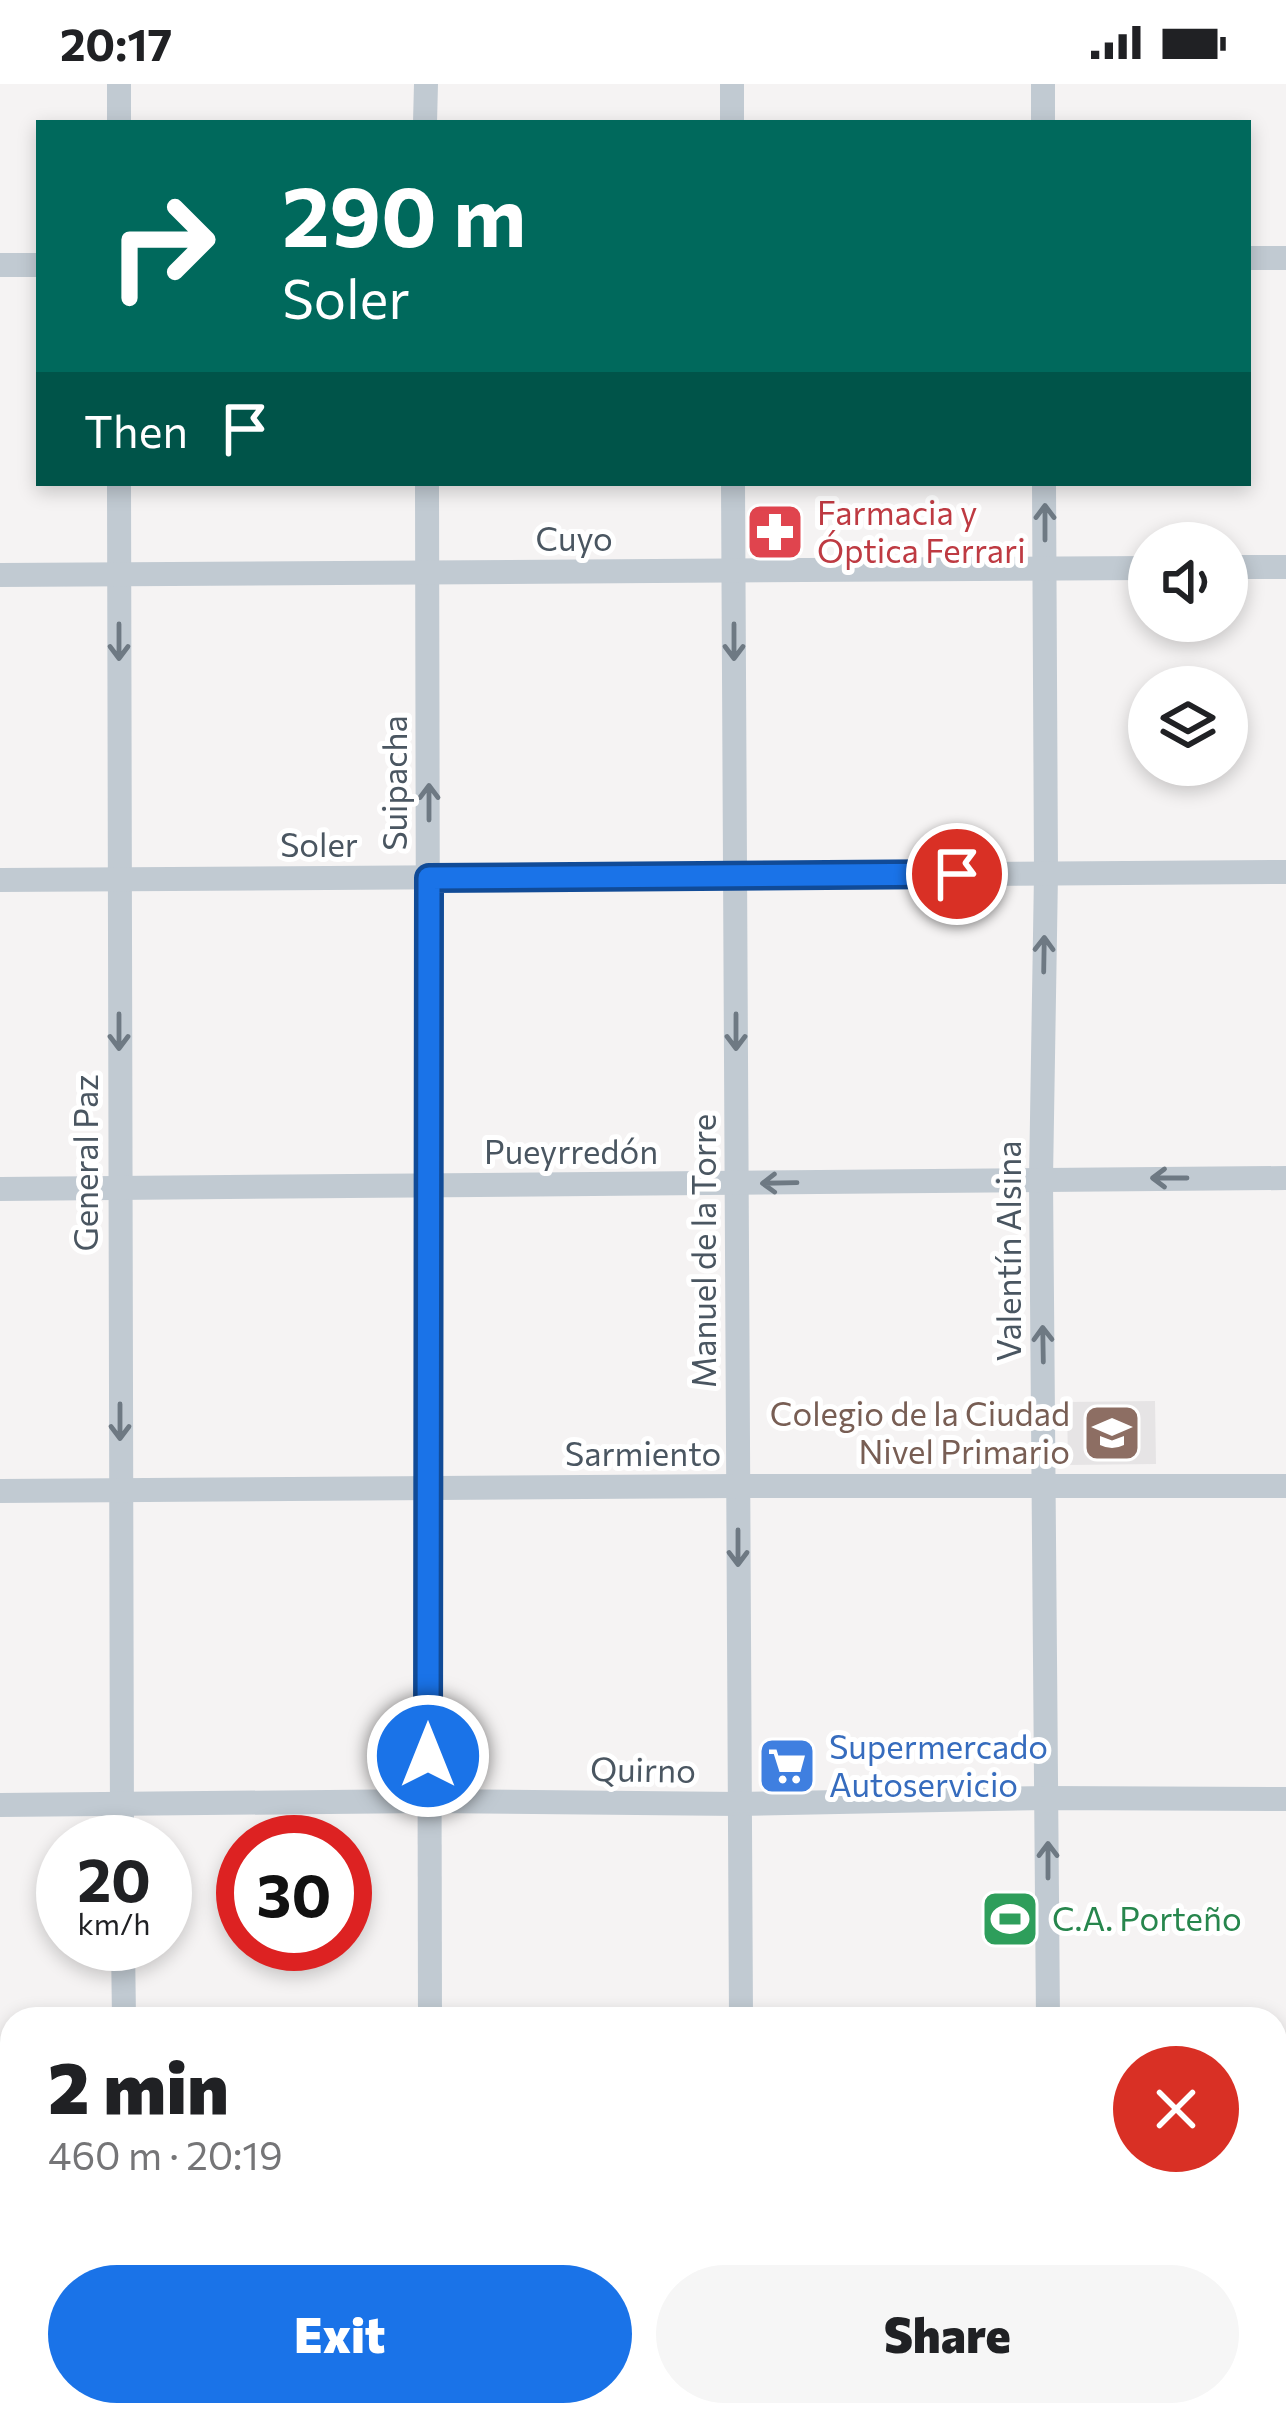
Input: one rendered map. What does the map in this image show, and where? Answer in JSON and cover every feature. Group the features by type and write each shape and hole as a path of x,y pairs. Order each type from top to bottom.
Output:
{"street":[{"path":"119,84 119,120"},
{"path":"425,84 425,120"},
{"path":"732,84 732,120"},
{"path":"1043,84 1043,120"},
{"path":"1251,258 1286,258"},
{"path":"0,266 36,265"},
{"name":"General Paz","path":"119,486 122,1815"},
{"name":"Suipacha","path":"427,486 430,2007"},
{"name":"Manuel de la Torre","path":"734,486 741,2007"},
{"name":"Valentín Alsina","path":"1044,486 1046,874 1041,1178 1048,2007"},
{"path":"1248,567 1286,567"},
{"name":"Cuyo","path":"0,575 1128,568"},
{"name":"Soler","path":"0,880 1286,872"},
{"name":"Pueyrredón","path":"0,1189 1286,1178"},
{"name":"Sarmiento","path":"0,1491 1286,1486"},
{"name":"Quirno","path":"0,1804 1286,1799"},
{"path":"123,1971 124,2007"}],"shaded area":[{"name":"Colegio de la Ciudad Nivel Primario","path":"1155,1401 1156,1464 1068,1465 1067,1402"}],"place":[{"name":"Farmacia y Óptica Ferrari","path":"775,532"},
{"name":"Colegio de la Ciudad Nivel Primario","path":"1112,1433"},
{"name":"Supermercado Autoservicio","path":"787,1766"},
{"name":"C.A. Porteño","path":"1010,1919"}],"route":[{"path":"428,1756 429,878 957,874"}]}
